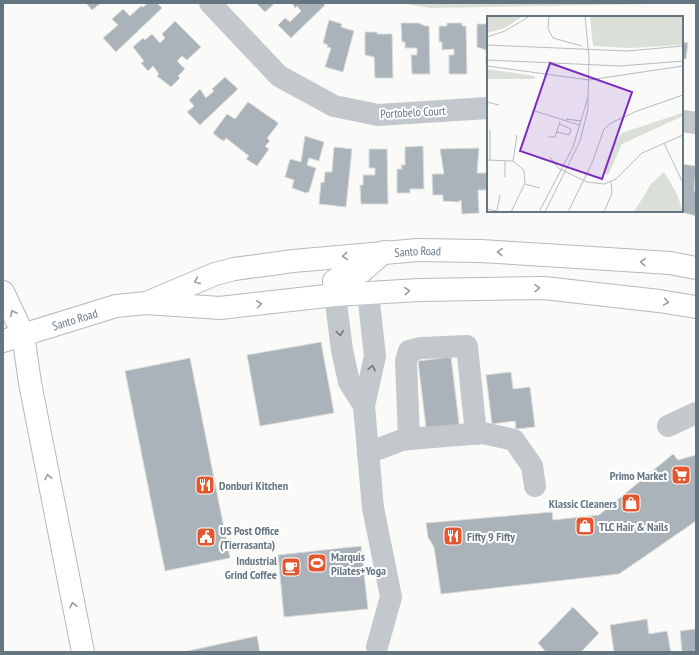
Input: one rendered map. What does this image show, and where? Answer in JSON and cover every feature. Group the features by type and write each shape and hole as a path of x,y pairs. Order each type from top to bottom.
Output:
{"main road":[{"name":"Santo Road","path":"146,303 215,274 234,269 293,261 384,252 418,250 480,251 670,263 696,268"},
{"path":"335,295 334,281 344,274 361,272 384,252"},
{"name":"Santo Road","path":"13,337 108,308 146,303 220,308 335,295 419,290 544,288 659,301 696,307"},
{"path":"3,292 13,337 34,406 83,652"}],"street":[{"name":"Portobelo Court","path":"210,3 279,76 334,106 378,115 487,108"},
{"path":"683,121 696,123"},
{"path":"368,294 374,356 364,406 373,508 391,597 377,647"},
{"path":"335,295 342,350 349,382 364,406"},
{"path":"409,439 406,361 409,351 421,348 467,346 476,434"},
{"path":"668,426 696,413"},
{"path":"368,452 402,440 484,433 514,440 532,466 535,486"}],"shaded area":[{"path":"401,3 654,3 654,4 430,8"}],"building":[{"path":"86,3 101,3 92,10"},
{"path":"148,3 157,3 162,8 116,52 103,38 118,25 112,19 123,9 130,16 141,6 143,7"},
{"path":"256,3 275,3 265,12"},
{"path":"292,3 323,3 325,5 291,38 278,25 285,18 290,22 301,11 297,6 295,8"},
{"path":"329,20 342,24 341,27 354,31 343,72 325,67 331,48 327,47 328,45 323,43"},
{"path":"175,21 201,47 187,60 182,56 177,61 185,69 178,76 180,78 171,87 157,76 159,74 153,66 148,71 141,63 144,61 133,47 143,38 145,40 152,34 160,43 165,38 162,34"},
{"path":"401,23 419,23 429,26 430,74 412,74 411,55 417,55 417,48 405,48 405,42 402,42"},
{"path":"447,23 462,23 462,26 466,26 467,74 449,74 449,55 454,55 454,49 442,50 442,42 439,42 439,26 447,26"},
{"path":"477,24 487,24 487,70 486,50 477,47"},
{"path":"365,32 392,34 393,78 375,78 374,57 365,55"},
{"path":"683,42 688,43 686,59 683,59"},
{"path":"225,77 238,89 200,125 187,112 194,106 189,100 200,89 206,98 214,91 212,89"},
{"path":"248,102 278,124 267,138 270,141 265,146 269,149 257,166 246,159 249,156 226,138 224,141 213,133 227,114 235,119"},
{"path":"305,136 324,142 319,161 309,158 307,165 316,168 309,192 306,193 292,188 294,180 285,177 290,159 301,162"},
{"path":"423,146 424,189 410,189 410,193 397,193 397,169 402,169 401,165 405,165 405,147"},
{"path":"334,147 352,149 346,207 319,204 321,182 324,183 325,172 332,172"},
{"path":"479,148 477,173 487,173 487,190 478,190 479,213 462,214 461,200 458,202 443,201 443,195 433,195 432,174 444,174 440,149"},
{"path":"369,149 387,149 388,204 361,204 360,185 363,185 363,175 375,175 375,168 369,168"},
{"path":"683,164 696,166 694,191 696,191 696,216 681,212 683,212"},
{"path":"321,342 334,413 260,426 247,355"},
{"path":"451,357 460,431 427,435 418,361"},
{"path":"190,358 230,558 165,571 125,371"},
{"path":"511,372 513,389 530,387 535,427 516,429 515,421 492,424 486,375"},
{"path":"673,454 678,460 696,455 696,521 619,574 441,594 434,547 428,537 426,523 552,512 553,520 599,515"},
{"path":"361,546 368,609 284,617 278,555"},
{"path":"573,607 599,633 581,652 546,652 538,643"},
{"path":"647,619 649,634 667,631 671,652 614,652 610,625"},
{"path":"696,629 696,652 682,652 680,631"},
{"path":"257,636 260,652 183,652"}],"place":[{"name":"Primo Market","path":"681,475"},
{"name":"Donburi Kitchen","path":"205,485"},
{"name":"Klassic Cleaners","path":"631,503"},
{"name":"TLC Hair & Nails","path":"585,526"},
{"name":"Fifty 9 Fifty","path":"453,536"},
{"name":"US Post Office (Tierrasanta)","path":"206,537"},
{"name":"Marquis Pilates+Yoga","path":"317,563"},
{"name":"Industrial Grind Coffee","path":"291,567"}]}
